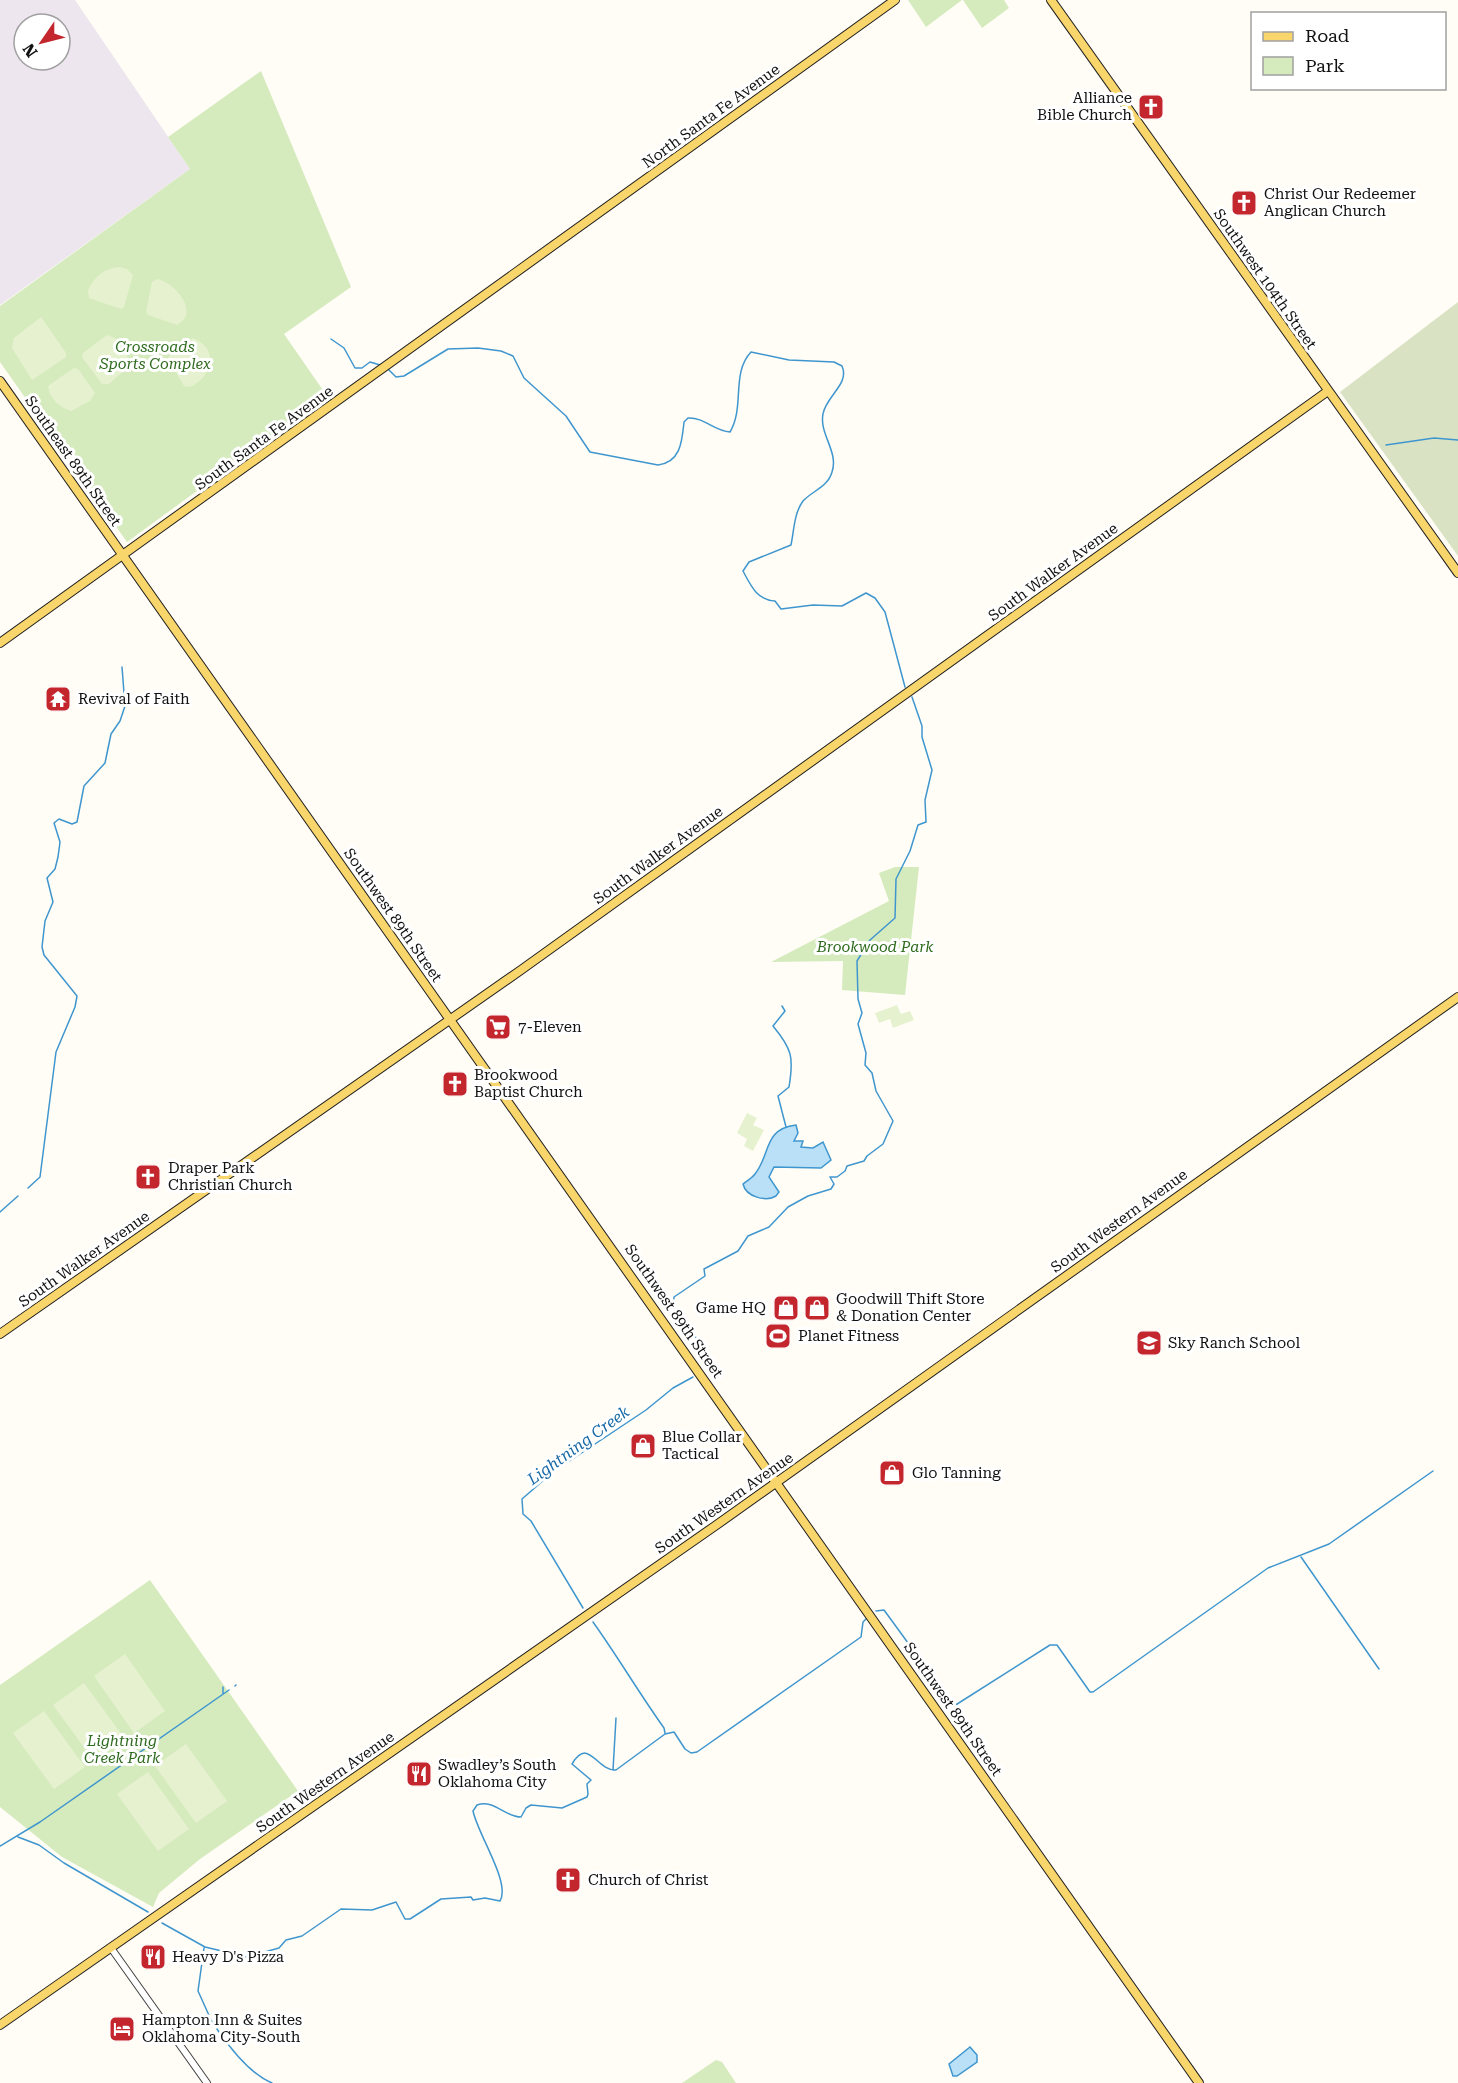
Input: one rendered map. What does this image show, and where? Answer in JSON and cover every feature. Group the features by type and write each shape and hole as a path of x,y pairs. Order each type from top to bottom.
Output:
{"main road":[{"name":"North Santa Fe Avenue","path":"543,254 895,0"},
{"name":"Southwest 104th Street","path":"1051,0 1458,573"},
{"name":"South Santa Fe Avenue","path":"0,643 543,254"},
{"name":"Southeast 89th Street","path":"0,381 124,556"},
{"name":"South Walker Avenue","path":"0,1334 449,1020 1328,391"},
{"name":"Southwest 89th Street","path":"124,556 1199,2083"},
{"name":"South Western Avenue","path":"0,2025 778,1482 1458,997"}],"street":[{"path":"111,1948 207,2083"}],"shaded area":[{"path":"0,0 75,0 190,169 0,305"}],"green space":[{"path":"908,0 962,0 926,27"},
{"path":"963,0 1004,0 1009,8 982,28"},
{"name":"Crossroads Sports Complex","path":"261,71 351,287 284,334 327,396 127,542 0,362 0,306 190,169 168,137"},
{"path":"120,267 127,269 133,275 124,307 121,309 89,298 88,291 97,277 105,271"},
{"path":"157,279 164,281 177,291 186,306 184,319 177,325 148,315 146,312 152,282"},
{"path":"1458,302 1458,556 1340,392"},
{"path":"41,317 66,353 66,357 32,380 12,348 14,338"},
{"path":"107,335 124,347 128,367 109,384 102,384 82,357 83,353"},
{"path":"193,338 207,349 210,363 204,377 190,387 184,386 168,359"},
{"path":"74,368 78,369 95,393 90,401 71,411 56,402 48,386"},
{"name":"Brookwood Park","path":"895,867 919,867 905,995 842,990 843,961 771,962 889,901 879,873"},
{"path":"897,1005 901,1014 910,1011 914,1020 893,1028 890,1019 879,1023 875,1013"},
{"path":"747,1113 757,1118 753,1125 764,1130 753,1151 744,1146 747,1139 737,1133"},
{"name":"Lightning Creek Park","path":"150,1580 298,1791 200,1859 159,1893 153,1907 62,1857 0,1807 0,1685"},
{"path":"125,1654 165,1711 134,1733 94,1676"},
{"path":"84,1683 125,1739 94,1761 53,1705"},
{"path":"44,1711 85,1767 54,1789 13,1733"},
{"path":"186,1744 227,1801 196,1823 155,1766"},
{"path":"148,1772 189,1829 158,1851 117,1794"},
{"path":"716,2060 722,2062 736,2083 682,2083"}],"water":[{"path":"796,1125 798,1133 794,1141 803,1141 801,1147 813,1148 823,1142 831,1160 821,1168 774,1167 769,1177 779,1192 776,1196 762,1198 752,1195 743,1184 754,1175 760,1166 773,1137 785,1127"},
{"path":"970,2047 977,2055 977,2062 957,2076 953,2076 949,2064"}],"waterway":[{"name":"Lightning Creek","path":"331,339 344,348 355,368 362,368 370,362 380,365"},
{"name":"Lightning Creek","path":"387,368 396,377 404,376 448,349 478,348 501,351 513,356 524,378 566,416 590,452 658,465 666,463 676,455 681,443 684,422 688,418 694,418 730,432 737,412 741,370 751,352 789,360 834,362 842,366 843,379 828,401 823,414 824,429 833,457 830,477 800,506 791,545 749,562 743,571 755,591 764,598 775,601 781,609 813,605 842,606 866,593 875,598 885,612 905,687"},
{"path":"1386,445 1434,438 1458,440"},
{"path":"28,1188 40,1177 56,1052 75,1007 77,996 44,955 42,947 45,921 53,902 47,878 55,869 60,842 54,823 59,819 72,824 77,822 84,786 105,763 111,734 120,721 125,706 122,667"},
{"name":"Lightning Creek","path":"707,1365 710,1359 682,1321 674,1297 705,1276 704,1269 738,1251 748,1236 769,1227 788,1207 808,1196 831,1189 834,1184 830,1177 837,1177 845,1171 847,1166 864,1161 883,1144 893,1121 876,1091 872,1073 865,1065 866,1053 858,1024 862,1013 858,999 857,961 870,940 895,918 896,879 910,851 918,825 926,822 925,800 932,770 922,737 922,726 912,697"},
{"path":"782,1006 785,1011 773,1026 788,1047 791,1061 789,1087 778,1096 786,1127"},
{"path":"0,1212 18,1196"},
{"name":"Lightning Creek","path":"583,1608 531,1521 523,1514 522,1499 553,1472 646,1410 673,1388 693,1377"},
{"path":"876,1611 884,1610 954,1706 1050,1645 1057,1645 1090,1692 1093,1692 1268,1568 1329,1544 1433,1471"},
{"path":"1301,1557 1379,1669"},
{"name":"Lightning Creek","path":"162,1923 205,1947 247,1957 279,1948 286,1940 302,1936 341,1909 372,1910 396,1902 405,1919 410,1919 441,1899 471,1897 473,1900 485,1898 500,1901 502,1893 498,1871 473,1811 477,1805 489,1804 521,1817 526,1808 531,1805 562,1808 587,1797 587,1784 591,1780 572,1764 583,1753 593,1757 603,1766 616,1770 665,1734 674,1732 685,1749 691,1753 697,1752 861,1637 863,1622 867,1618"},
{"name":"Lightning Creek","path":"593,1622 664,1728 665,1733"},
{"path":"223,1687 223,1694"},
{"path":"0,1846 40,1822 229,1690"},
{"path":"613,1770 616,1718"},
{"name":"Lightning Creek","path":"18,1837 39,1845 64,1863 148,1912"},
{"path":"204,1948 198,1991 212,2022"},
{"path":"217,2029 248,2067 272,2083"}],"place":[{"name":"Alliance Bible Church","path":"1151,107"},
{"name":"Christ Our Redeemer Anglican Church","path":"1244,203"},
{"name":"Revival of Faith","path":"58,699"},
{"name":"7-Eleven","path":"498,1027"},
{"name":"Brookwood Baptist Church","path":"455,1084"},
{"name":"Draper Park Christian Church","path":"148,1177"},
{"name":"Game HQ","path":"786,1308"},
{"name":"Goodwill Thift Store & Donation Center","path":"817,1308"},
{"name":"Planet Fitness","path":"778,1336"},
{"name":"Sky Ranch School","path":"1149,1343"},
{"name":"Blue Collar Tactical","path":"643,1446"},
{"name":"Glo Tanning","path":"892,1473"},
{"name":"Swadley’s South Oklahoma City","path":"419,1774"},
{"name":"Church of Christ","path":"568,1880"},
{"name":"Heavy D's Pizza","path":"153,1957"},
{"name":"Hampton Inn & Suites Oklahoma City-South","path":"122,2029"}]}
